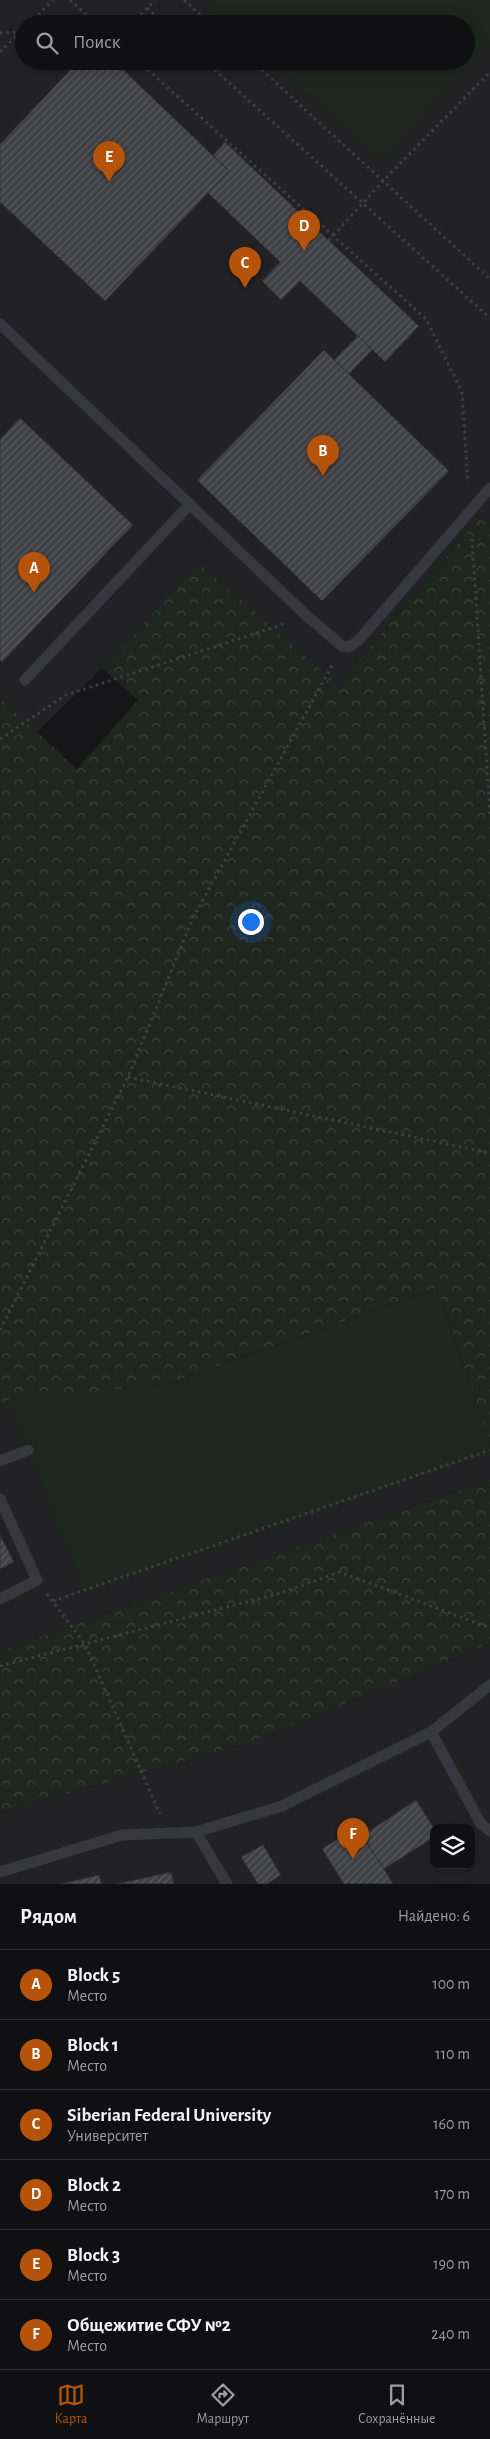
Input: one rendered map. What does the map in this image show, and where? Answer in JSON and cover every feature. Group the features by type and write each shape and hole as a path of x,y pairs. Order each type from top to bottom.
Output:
{"lane":[{"path":"0,324 307,616 342,646 349,647 358,641 490,488"},
{"path":"25,680 190,504"},
{"path":"0,1461 28,1450"},
{"path":"0,1499 37,1580 0,1599"},
{"path":"0,1872 122,1835 196,1832 282,1806 431,1732 490,1685"},
{"path":"431,1732 480,1824 490,1831"},
{"path":"196,1832 227,1884"}],"path":[{"path":"38,15 53,0"},
{"path":"70,0 86,15"},
{"path":"140,15 155,0"},
{"path":"184,0 200,15"},
{"path":"147,8 154,15"},
{"path":"0,33 15,32"},
{"path":"0,52 15,37"},
{"path":"148,70 426,319 462,392 490,815"},
{"path":"215,70 490,318"},
{"path":"262,70 490,279"},
{"path":"329,240 384,180 490,72"},
{"path":"0,739 66,695 307,616"},
{"path":"0,1330 128,1077 193,918 342,646"},
{"path":"128,1077 490,1153"},
{"path":"53,1601 490,1450"},
{"path":"0,1666 276,1594 340,1572 490,1628"},
{"path":"37,1580 85,1644 168,1833"}],"shaded area":[{"path":"0,0 490,0 490,523 482,515 338,685 200,565 102,668 36,733 0,698"},
{"path":"437,1288 490,1442 490,1480 0,1651 0,1402 167,1384"},
{"path":"490,1643 490,1884 0,1884 0,1812 252,1742"}],"green space":[{"path":"202,0 490,0 490,45 475,61 475,15 218,15"},
{"path":"280,70 466,70 381,160"},
{"path":"482,515 490,523 490,1442 437,1288 167,1384 0,1402 0,698 77,769 138,700 102,668 200,564 338,685"},
{"path":"437,1288 490,1442 490,1453 85,1594 7,1400 167,1384"},
{"path":"490,1480 490,1643 252,1742 0,1812 0,1651"}],"building":[{"path":"70,70 123,70 229,171 105,301 0,202 0,144"},
{"path":"225,142 419,326 385,362 300,281 281,300 262,281 280,262 208,193 229,171 213,155"},
{"path":"358,336 372,350 349,374 334,360"},
{"path":"324,350 449,471 322,601 197,480"},
{"path":"20,418 133,525 2,662 0,660 0,439"},
{"path":"0,1535 14,1562 0,1569"},
{"path":"416,1800 431,1824 430,1840 384,1869 362,1836"},
{"path":"356,1827 393,1884 344,1884 322,1849"},
{"path":"263,1845 281,1875 267,1884 258,1884 241,1857"},
{"path":"171,1872 174,1884 116,1884"},
{"path":"99,1875 102,1884 60,1884"}],"place":[{"name":"Block 3","path":"109,182"},
{"name":"Block 2","path":"304,251"},
{"name":"Siberian Federal University","path":"245,288"},
{"name":"Block 1","path":"323,476"},
{"name":"Block 5","path":"34,593"},
{"name":"Общежитие СФУ №2","path":"353,1859"}]}
